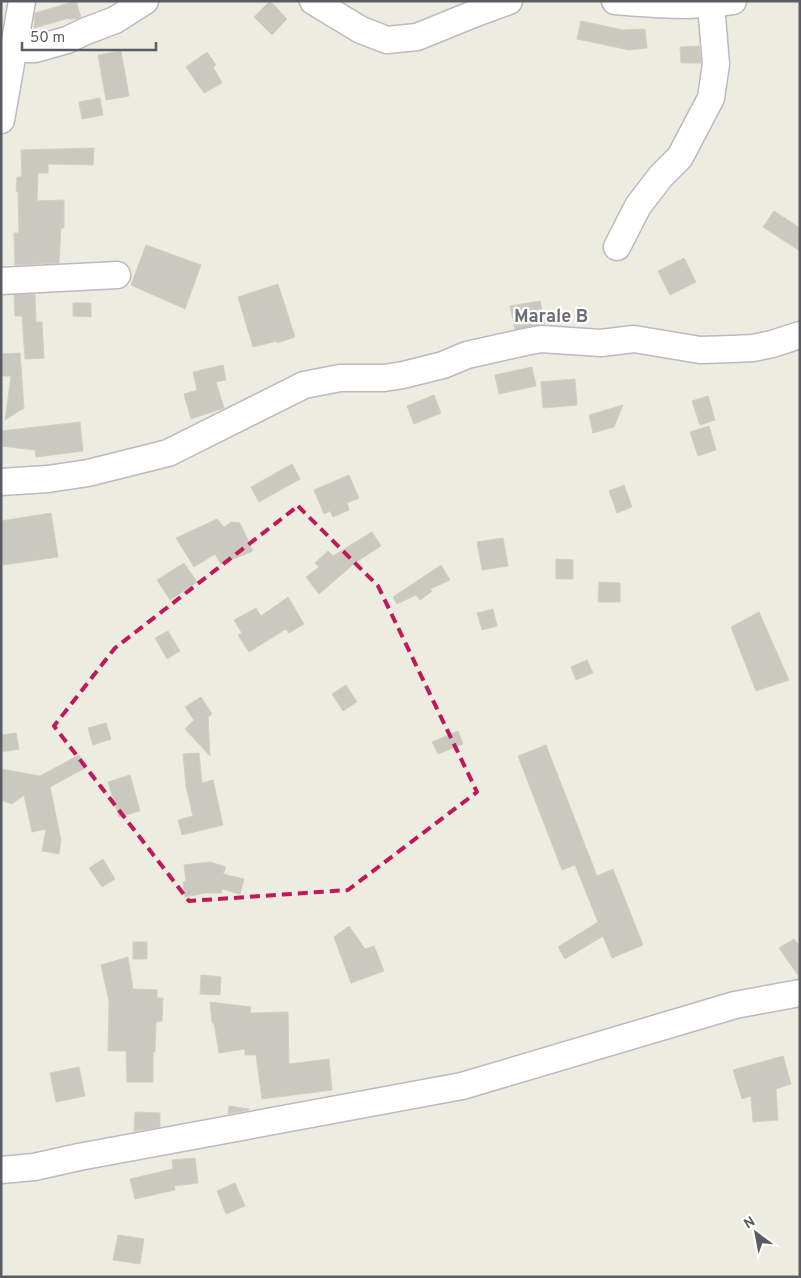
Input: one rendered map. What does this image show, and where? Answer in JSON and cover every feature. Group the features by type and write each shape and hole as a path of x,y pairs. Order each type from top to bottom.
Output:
{"street":[{"path":"1,120 22,1"},
{"path":"13,49 36,49 67,40 115,20 145,1"},
{"path":"313,1 361,30 387,40 417,38 509,1"},
{"path":"615,1 670,5 722,3 711,98 680,157 661,176 638,206 616,247"},
{"path":"1,281 117,275"},
{"path":"1,482 48,479 88,473 168,453 304,386 340,378 384,378 443,364 467,355 541,339 601,343 634,338 683,348 724,350 753,348 800,335"},
{"path":"1,1170 34,1167 89,1155 462,1086 735,1005 800,993"}],"highlighted area":[{"path":"298,506 378,586 477,792 348,890 189,901 54,726 115,648"}],"building":[{"path":"76,1 81,17 34,28 35,13"},
{"path":"270,1 287,19 272,35 254,17"},
{"path":"581,21 623,30 645,29 647,48 629,50 577,39"},
{"path":"699,46 701,63 681,63 680,47"},
{"path":"121,51 129,96 106,100 98,55"},
{"path":"207,52 216,65 213,67 222,83 204,93 186,67"},
{"path":"100,98 103,115 82,119 79,102"},
{"path":"94,148 93,165 48,164 48,173 38,173 37,201 64,200 64,228 61,228 59,263 15,265 14,233 19,233 18,192 16,191 17,177 22,177 21,150"},
{"path":"774,211 800,228 800,251 763,227"},
{"path":"146,245 201,265 185,309 131,285"},
{"path":"684,258 696,282 670,295 658,271"},
{"path":"278,284 295,337 277,343 277,341 253,347 238,297"},
{"path":"35,294 36,322 42,322 44,358 25,359 22,316 15,316 14,295"},
{"path":"540,301 545,324 515,329 510,306"},
{"path":"73,303 91,303 91,317 73,316"},
{"path":"20,353 24,408 5,420 11,376 1,376 1,354"},
{"path":"223,365 226,380 216,382 224,408 191,419 184,394 197,390 193,372"},
{"path":"532,367 536,386 499,394 495,375"},
{"path":"575,379 577,405 543,408 541,382"},
{"path":"434,395 441,413 414,424 407,406"},
{"path":"708,396 715,420 700,425 692,401"},
{"path":"623,405 614,427 593,433 589,415"},
{"path":"80,422 83,451 36,457 35,450 1,446 1,431"},
{"path":"709,426 716,450 698,456 690,432"},
{"path":"292,464 300,479 259,502 251,487"},
{"path":"349,475 359,498 347,503 349,510 333,517 330,511 324,514 314,490"},
{"path":"624,485 632,507 617,513 609,491"},
{"path":"51,513 58,557 3,565 1,521"},
{"path":"217,519 224,527 231,522 240,523 253,551 221,564 215,554 194,567 176,538"},
{"path":"372,532 381,546 356,562 319,594 306,577 319,567 315,563 328,551 333,556"},
{"path":"503,538 508,566 482,570 477,542"},
{"path":"556,559 573,560 573,579 556,579"},
{"path":"184,563 197,582 170,600 157,580"},
{"path":"441,565 450,580 430,589 432,591 420,600 416,595 397,604 393,597"},
{"path":"599,582 620,583 620,602 598,602"},
{"path":"288,597 304,624 289,633 286,629 249,652 238,635 242,633 234,620 256,608 261,616"},
{"path":"493,609 497,626 482,630 477,613"},
{"path":"759,612 789,680 756,691 731,627"},
{"path":"168,631 180,651 167,659 155,638"},
{"path":"587,660 593,673 576,680 571,667"},
{"path":"346,685 357,702 343,711 332,694"},
{"path":"201,697 212,714 208,717 210,756 185,729 194,720 185,707"},
{"path":"106,723 111,739 93,745 88,728"},
{"path":"458,731 463,744 438,754 432,742"},
{"path":"16,733 19,749 1,752 1,735"},
{"path":"546,745 597,876 613,869 643,945 612,958 603,936 565,959 558,947 598,922 575,865 562,870 518,756"},
{"path":"199,753 202,783 213,780 223,825 182,835 178,820 193,816 186,786 183,754"},
{"path":"79,755 85,768 50,787 61,840 59,854 42,851 46,829 32,832 24,795 12,804 1,800 1,769 40,776"},
{"path":"130,775 140,811 119,817 108,782"},
{"path":"103,859 115,879 102,887 89,868"},
{"path":"210,862 226,867 223,874 244,879 240,894 222,889 221,893 205,893 185,897 183,882 186,881 184,865"},
{"path":"349,926 365,949 374,946 384,971 351,983 334,937"},
{"path":"794,939 800,947 800,978 779,948"},
{"path":"133,942 147,942 147,959 133,959"},
{"path":"128,957 133,989 157,990 157,998 163,998 162,1021 156,1022 153,1082 127,1082 126,1051 108,1051 109,1001 101,965"},
{"path":"201,975 221,977 220,995 200,994"},
{"path":"210,1002 251,1007 250,1013 288,1012 289,1064 329,1059 332,1090 262,1099 256,1055 245,1055 245,1049 219,1053 214,1023 212,1023"},
{"path":"783,1056 791,1084 776,1089 778,1120 753,1122 751,1096 742,1099 733,1070"},
{"path":"79,1067 85,1096 56,1102 50,1073"},
{"path":"229,1106 249,1109 249,1110 228,1114"},
{"path":"135,1112 160,1113 160,1127 134,1131"},
{"path":"195,1158 198,1183 174,1186 175,1190 135,1199 130,1179 173,1169 172,1160"},
{"path":"235,1183 245,1206 226,1214 217,1191"},
{"path":"118,1235 144,1239 140,1264 113,1260"}],"district":[{"name":"Marale B","path":"551,316"}]}
